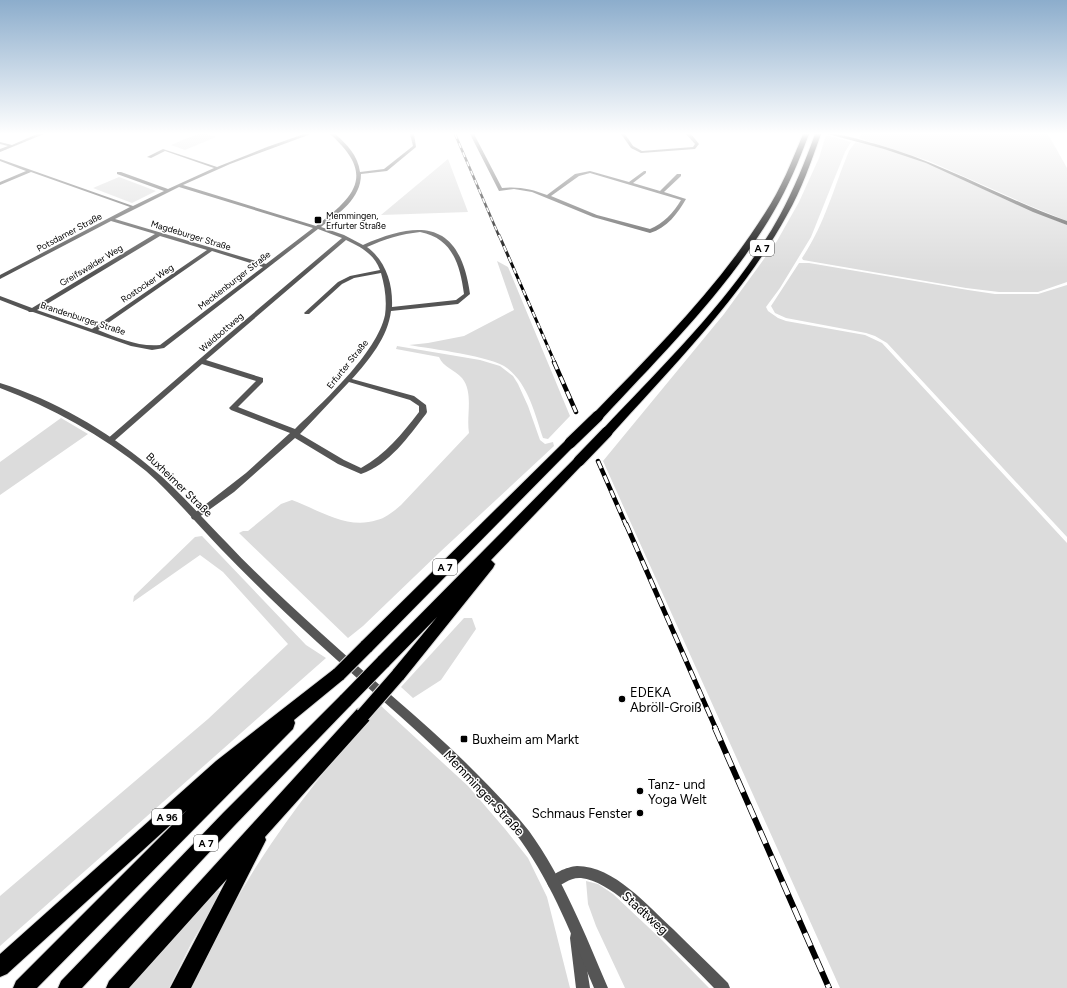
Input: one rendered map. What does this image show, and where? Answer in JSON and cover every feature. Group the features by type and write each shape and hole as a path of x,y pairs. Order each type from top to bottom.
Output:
{"highway":[{"name":"A 7","path":"23,988 210,799 366,647 598,416 700,305 742,253 788,180"},
{"name":"A 7","path":"68,988 228,819 518,526 607,432 699,330 750,266 772,233 801,180"},
{"name":"A 7","path":"116,988 398,675 460,600 518,526"},
{"name":"A 96","path":"0,967 222,767 338,674"},
{"name":"A 7","path":"180,988 266,823"}],"street":[{"path":"58,180 133,207"},
{"path":"139,180 166,190"},
{"name":"Potsdamer Straße","path":"0,277 166,190 189,180"},
{"name":"Mecklenburger Straße","path":"162,348 340,210 354,193 357,180"},
{"path":"496,180 501,190 521,189 533,191 594,216 644,231 654,230 664,223 680,206 684,199 618,180"},
{"path":"547,197 570,180"},
{"path":"630,183 634,180"},
{"path":"661,192 674,180"},
{"path":"966,180 1028,208 1067,223"},
{"name":"Erfurter Straße","path":"178,185 346,238 363,247 378,260 384,272 389,309 384,326 374,346 348,380 296,434 221,499 196,517"},
{"name":"Magdeburger Straße","path":"111,219 266,266"},
{"path":"363,247 385,236 405,231 415,231 440,235 448,243 457,257 467,294 458,302 389,309"},
{"name":"Greifswalder Weg","path":"31,311 159,234"},
{"name":"Waldbottweg","path":"110,440 346,238"},
{"name":"Rostocker Weg","path":"93,331 211,250"},
{"path":"307,313 340,283 352,277 384,272"},
{"name":"Brandenburger Straße","path":"0,298 31,311 150,349 162,348"},
{"path":"201,361 261,380 233,408 296,434 341,462 361,471 377,464 393,450 423,412 422,405 412,398 348,380"},
{"name":"Buxheimer Straße","path":"0,385 61,412 110,440 149,469 245,567 318,636"},
{"name":"Memminger Straße","path":"318,636 471,774 525,836 553,883 574,926 601,988"},
{"name":"Stadtweg","path":"553,883 565,875 581,872 606,882 622,891 677,942 723,988"},
{"path":"574,926 583,988"}],"shaded area":[{"path":"112,180 127,180 156,191 132,203 93,188"},
{"path":"423,180 456,180 468,212 381,215"},
{"path":"809,180 834,180 811,237 780,288 766,307 768,311 778,318 786,321 865,335 882,343 1067,543 1067,988 840,988 603,461 724,314 777,241 799,202"},
{"path":"838,180 964,180 1011,202 1067,225 1067,282 1038,292 999,292 966,288 803,260 802,258 823,220"},
{"path":"972,180 1067,180 1067,221"},
{"path":"497,261 508,267 570,416 548,439 543,438 526,391 507,368 488,360 409,345 464,336 514,310"},
{"path":"799,263 809,263 995,294 1038,294 1067,285 1067,537 887,343 866,333 786,318 775,313 771,306"},
{"path":"397,346 480,360 500,366 513,376 518,384 528,406 540,440 545,444 553,442 554,446 363,626 348,638 239,533 248,531 281,504 292,500 333,518 344,521 366,522 384,518 401,505 469,433 469,397 466,384 462,378 446,366 439,357 396,349"},
{"path":"61,418 88,434 0,495 0,462"},
{"path":"202,536 306,645 326,658 0,946 0,896 208,719 288,644 223,572 200,555 133,602 134,596 195,537"},
{"path":"464,618 472,618 476,629 441,680 413,698 401,687"},
{"path":"380,705 468,786 528,858 547,897 570,988 191,988 238,896 271,844 324,773"},
{"path":"586,881 598,884 613,894 662,940 709,988 625,988 596,926 588,904"},
{"path":"217,889 221,893 192,942 169,988 127,988"}],"railway":[{"path":"475,180 499,236"},
{"path":"499,235 555,363"},
{"path":"554,362 576,412"},
{"path":"598,461 626,525"},
{"path":"626,524 716,729"},
{"path":"715,728 829,988"}],"place":[{"name":"Memmingen, Erfurter Straße","path":"318,220"},
{"name":"EDEKA Abröll-Groiß","path":"622,699"},
{"name":"Buxheim am Markt","path":"464,739"},
{"name":"Tanz- und Yoga Welt","path":"640,791"},
{"name":"Schmaus Fenster","path":"640,813"}]}
